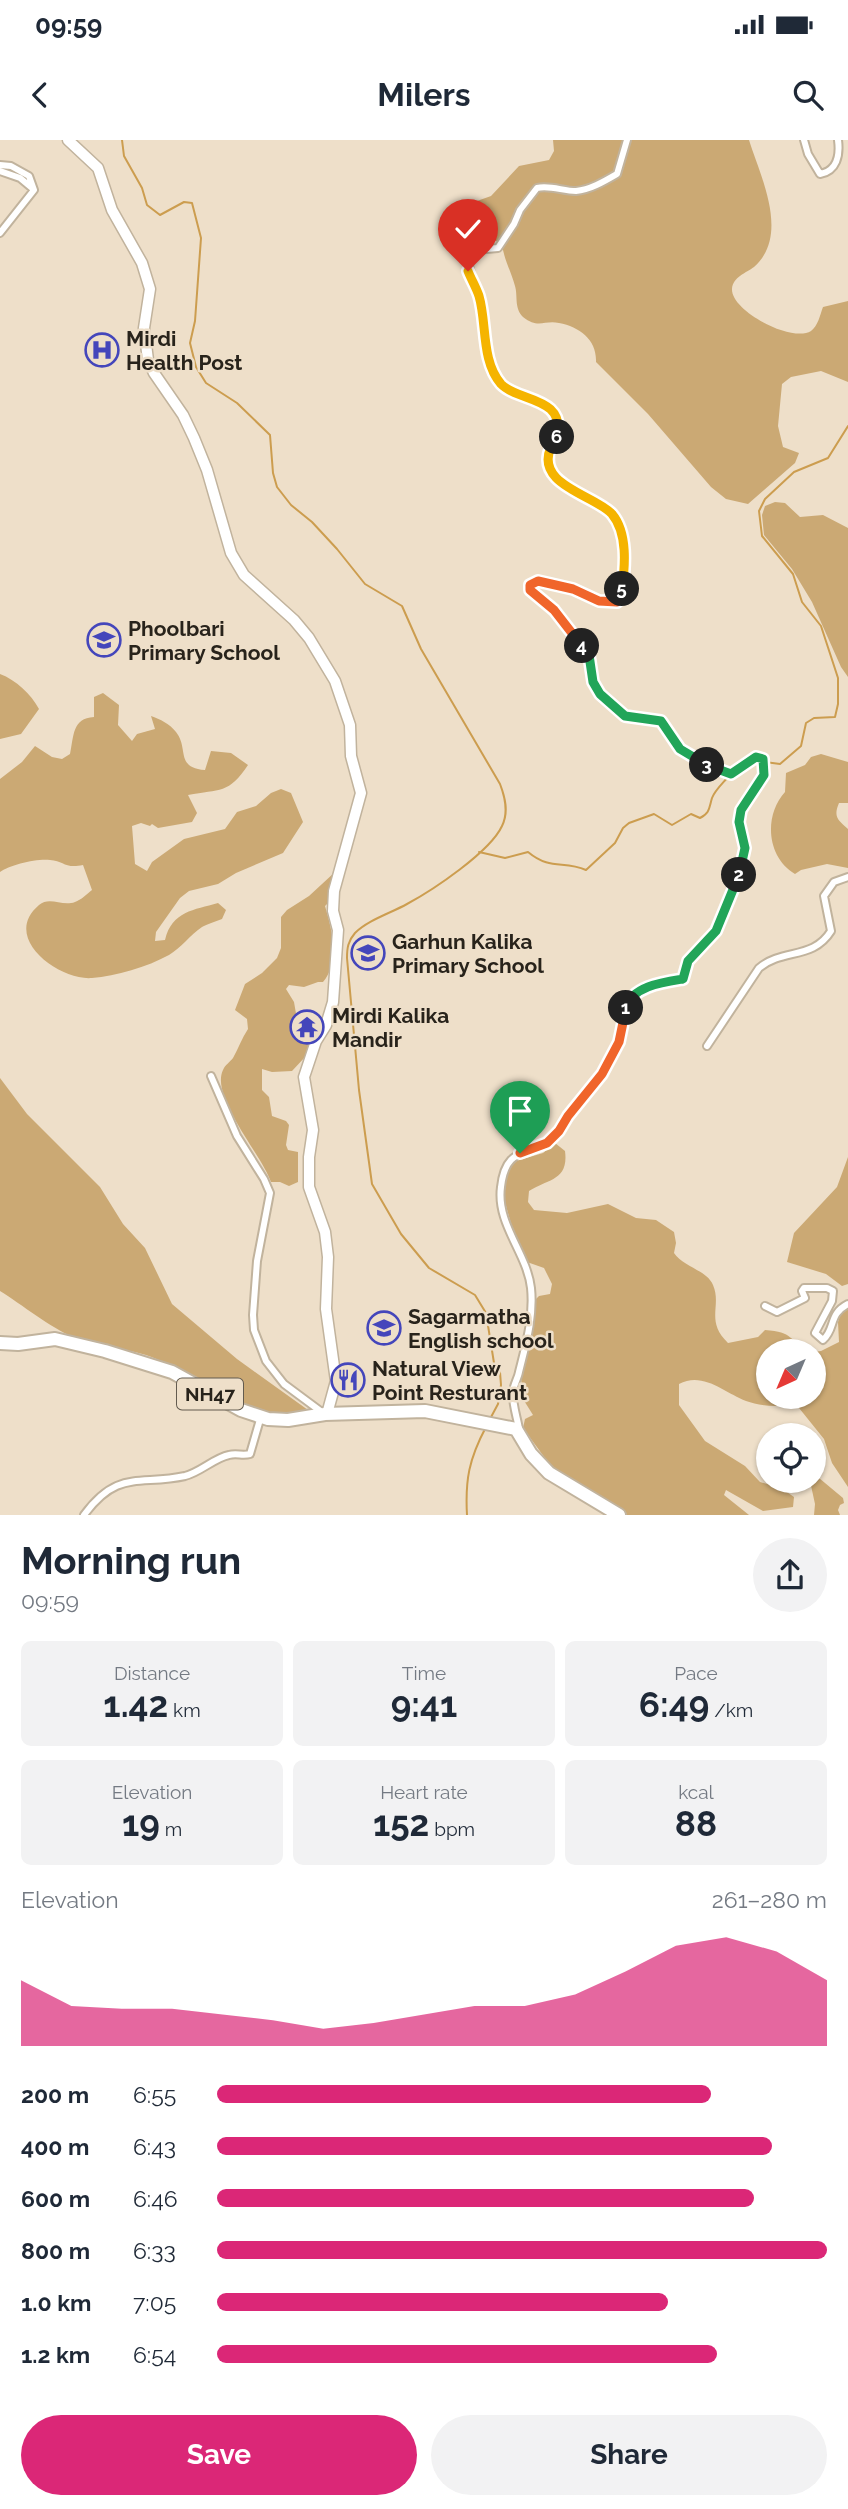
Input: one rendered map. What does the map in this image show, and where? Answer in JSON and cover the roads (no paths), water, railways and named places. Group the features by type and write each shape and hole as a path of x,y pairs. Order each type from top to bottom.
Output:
{"highway":[{"name":"NH47","path":"0,1343 18,1344 55,1339 105,1351 172,1372 241,1410 261,1416 288,1420 326,1414 425,1411 518,1431"},
{"path":"518,1431 531,1454 549,1473 620,1515"}],"street":[{"path":"68,140 98,169 112,210 142,263 150,289 144,328 148,360 183,415 194,438 207,470 230,553 244,575 294,620 316,649 335,681 350,725 351,756 361,793 334,891 333,911 338,930 333,1002 304,1077 313,1130 309,1157 309,1187 326,1244 326,1309 336,1381 326,1414 284,1384 266,1361 254,1330 257,1261 270,1194 264,1179 237,1136 211,1076"},
{"path":"518,1431 513,1391 531,1325 532,1304 531,1284 525,1265 512,1241 501,1204 501,1187 507,1163 520,1153 547,1143 602,1074 619,1042 627,1003 648,987 683,979 688,961 716,931 738,878 745,848 739,822 741,810 764,775 763,759 756,757 731,774 714,769 680,749 661,721 625,716 595,688 589,655 554,610 530,590 530,585 538,581 573,589 599,601 617,602 624,572 621,536 613,515 601,505 571,490 553,473 550,464 551,448 558,427 551,412 528,396 510,391 500,382 490,364 479,295 468,268 468,256 475,250 498,248 537,188 545,186 575,191 617,174 627,140"},
{"path":"804,140 808,154 820,174 833,167 839,151 838,140"},
{"path":"0,165 10,166 29,176 34,190"},
{"path":"0,171 20,178 34,190"},
{"path":"0,233 34,190"},
{"path":"707,1046 759,968 769,960 806,952 824,943 831,931 824,896 834,882 848,877"},
{"path":"765,1306 777,1312 805,1298 802,1290 804,1288 827,1288 833,1292 832,1301 815,1333 823,1340 828,1336 836,1313 848,1304"},
{"path":"84,1515 106,1490 129,1481 187,1476 231,1454 250,1454 261,1416"}],"waterway":[{"path":"122,140 124,156 142,188 147,205 160,215 184,202 192,203 201,238 195,321 190,343 196,367 206,383 237,403 270,435 277,487 291,505 312,522 365,584 402,606 421,649 500,784 503,794 506,810 504,821 486,847 460,870 431,890 360,928 351,939 347,954 359,1090 372,1184 401,1234 429,1268 475,1295 486,1313 494,1363 500,1372 501,1385 498,1404 490,1419"},
{"path":"765,762 780,764 801,746 806,723 814,718 835,717 838,678 821,626 802,602 793,574 762,536 759,511 765,499 794,472 828,458 848,426"},
{"path":"748,766 759,763"},
{"path":"479,852 505,858 528,852 550,863 586,870 615,843 629,823 654,814 672,825 691,814 700,818 709,810 715,792 728,777"},
{"path":"467,1515 469,1470 486,1427"}],"place":[{"name":"Mirdi Health Post","path":"102,350"},
{"name":"Phoolbari Primary School","path":"104,640"},
{"name":"Garhun Kalika Primary School","path":"368,953"},
{"name":"Mirdi Kalika Mandir","path":"307,1027"},
{"name":"Sagarmatha English school","path":"384,1328"},
{"name":"Natural View Point Resturant","path":"348,1380"}]}
